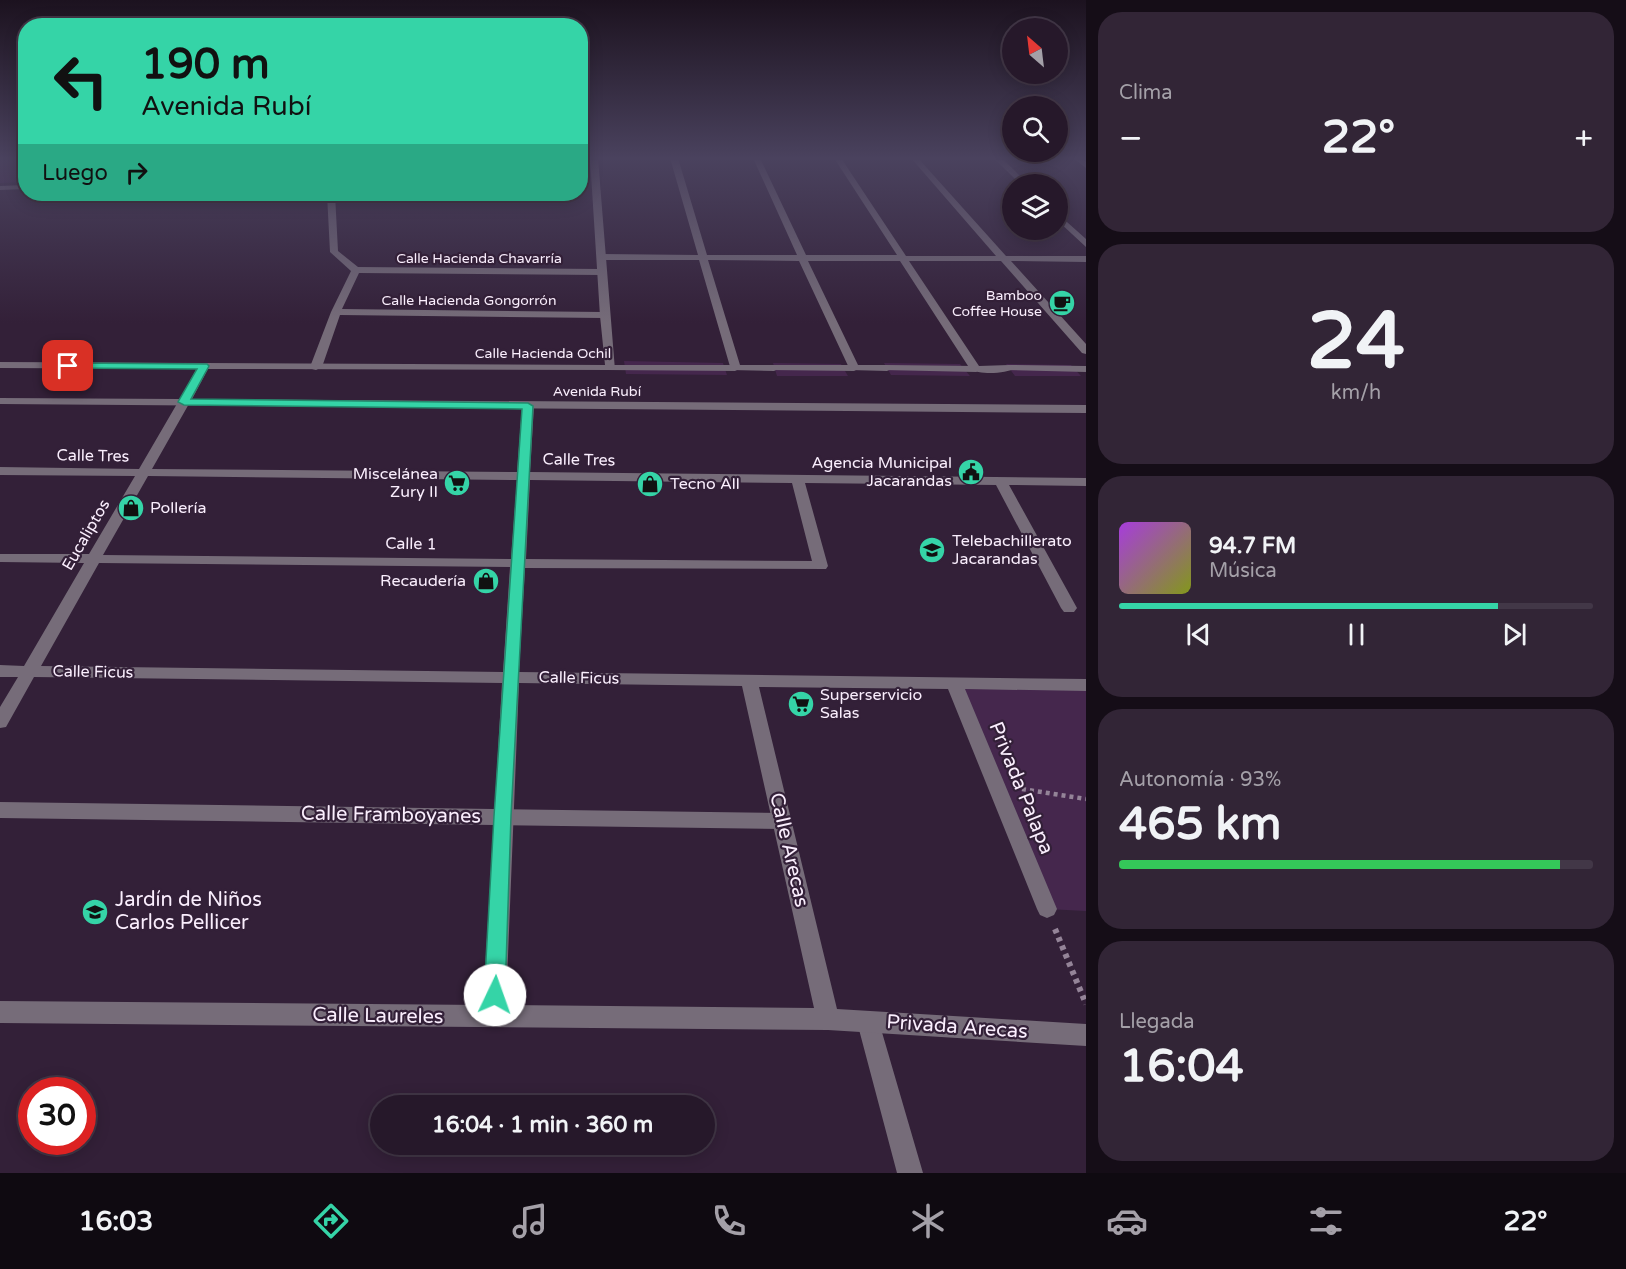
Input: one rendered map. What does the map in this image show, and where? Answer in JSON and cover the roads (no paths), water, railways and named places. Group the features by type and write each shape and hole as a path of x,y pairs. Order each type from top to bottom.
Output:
{"street":[{"path":"316,367 336,312 356,270 334,252 332,213"},
{"path":"598,213 603,315 611,368"},
{"path":"689,213 735,368"},
{"path":"782,213 854,368"},
{"path":"873,213 976,369"},
{"path":"964,213 1086,351"},
{"path":"1068,227 1086,244"},
{"path":"602,257 1086,259"},
{"name":"Calle Hacienda Chavarría","path":"356,270 601,272"},
{"name":"Calle Hacienda Gongorrón","path":"336,312 603,315"},
{"name":"Calle Hacienda Ochil","path":"0,365 1086,369"},
{"name":"Eucaliptos","path":"0,722 204,366"},
{"name":"Avenida Rubí","path":"0,401 1086,409"},
{"path":"494,1017 502,816 528,406"},
{"name":"Calle Tres","path":"0,471 1086,482"},
{"name":"Calle 1","path":"0,558 822,566 797,479"},
{"path":"1000,481 1069,608"},
{"name":"Calle Ficus","path":"0,671 1086,685"},
{"name":"Calle Arecas","path":"749,680 828,1019"},
{"name":"Privada Palapa","path":"954,684 1047,909"},
{"name":"Calle Framboyanes","path":"0,810 782,821"},
{"name":"Calle Laureles","path":"0,1012 828,1019"},
{"name":"Privada Arecas","path":"828,1019 1086,1035"},
{"path":"868,1022 910,1173"}],"place":[{"name":"Bamboo Coffee House","path":"1062,303"},
{"name":"Agencia Municipal Jacarandas","path":"971,472"},
{"name":"Miscelánea Zury II","path":"457,483"},
{"name":"Tecno All","path":"650,484"},
{"name":"Pollería","path":"131,508"},
{"name":"Telebachillerato Jacarandas","path":"932,550"},
{"name":"Recaudería","path":"486,581"},
{"name":"Superservicio Salas","path":"801,704"},
{"name":"Jardín de Niños Carlos Pellicer","path":"95,912"}]}
